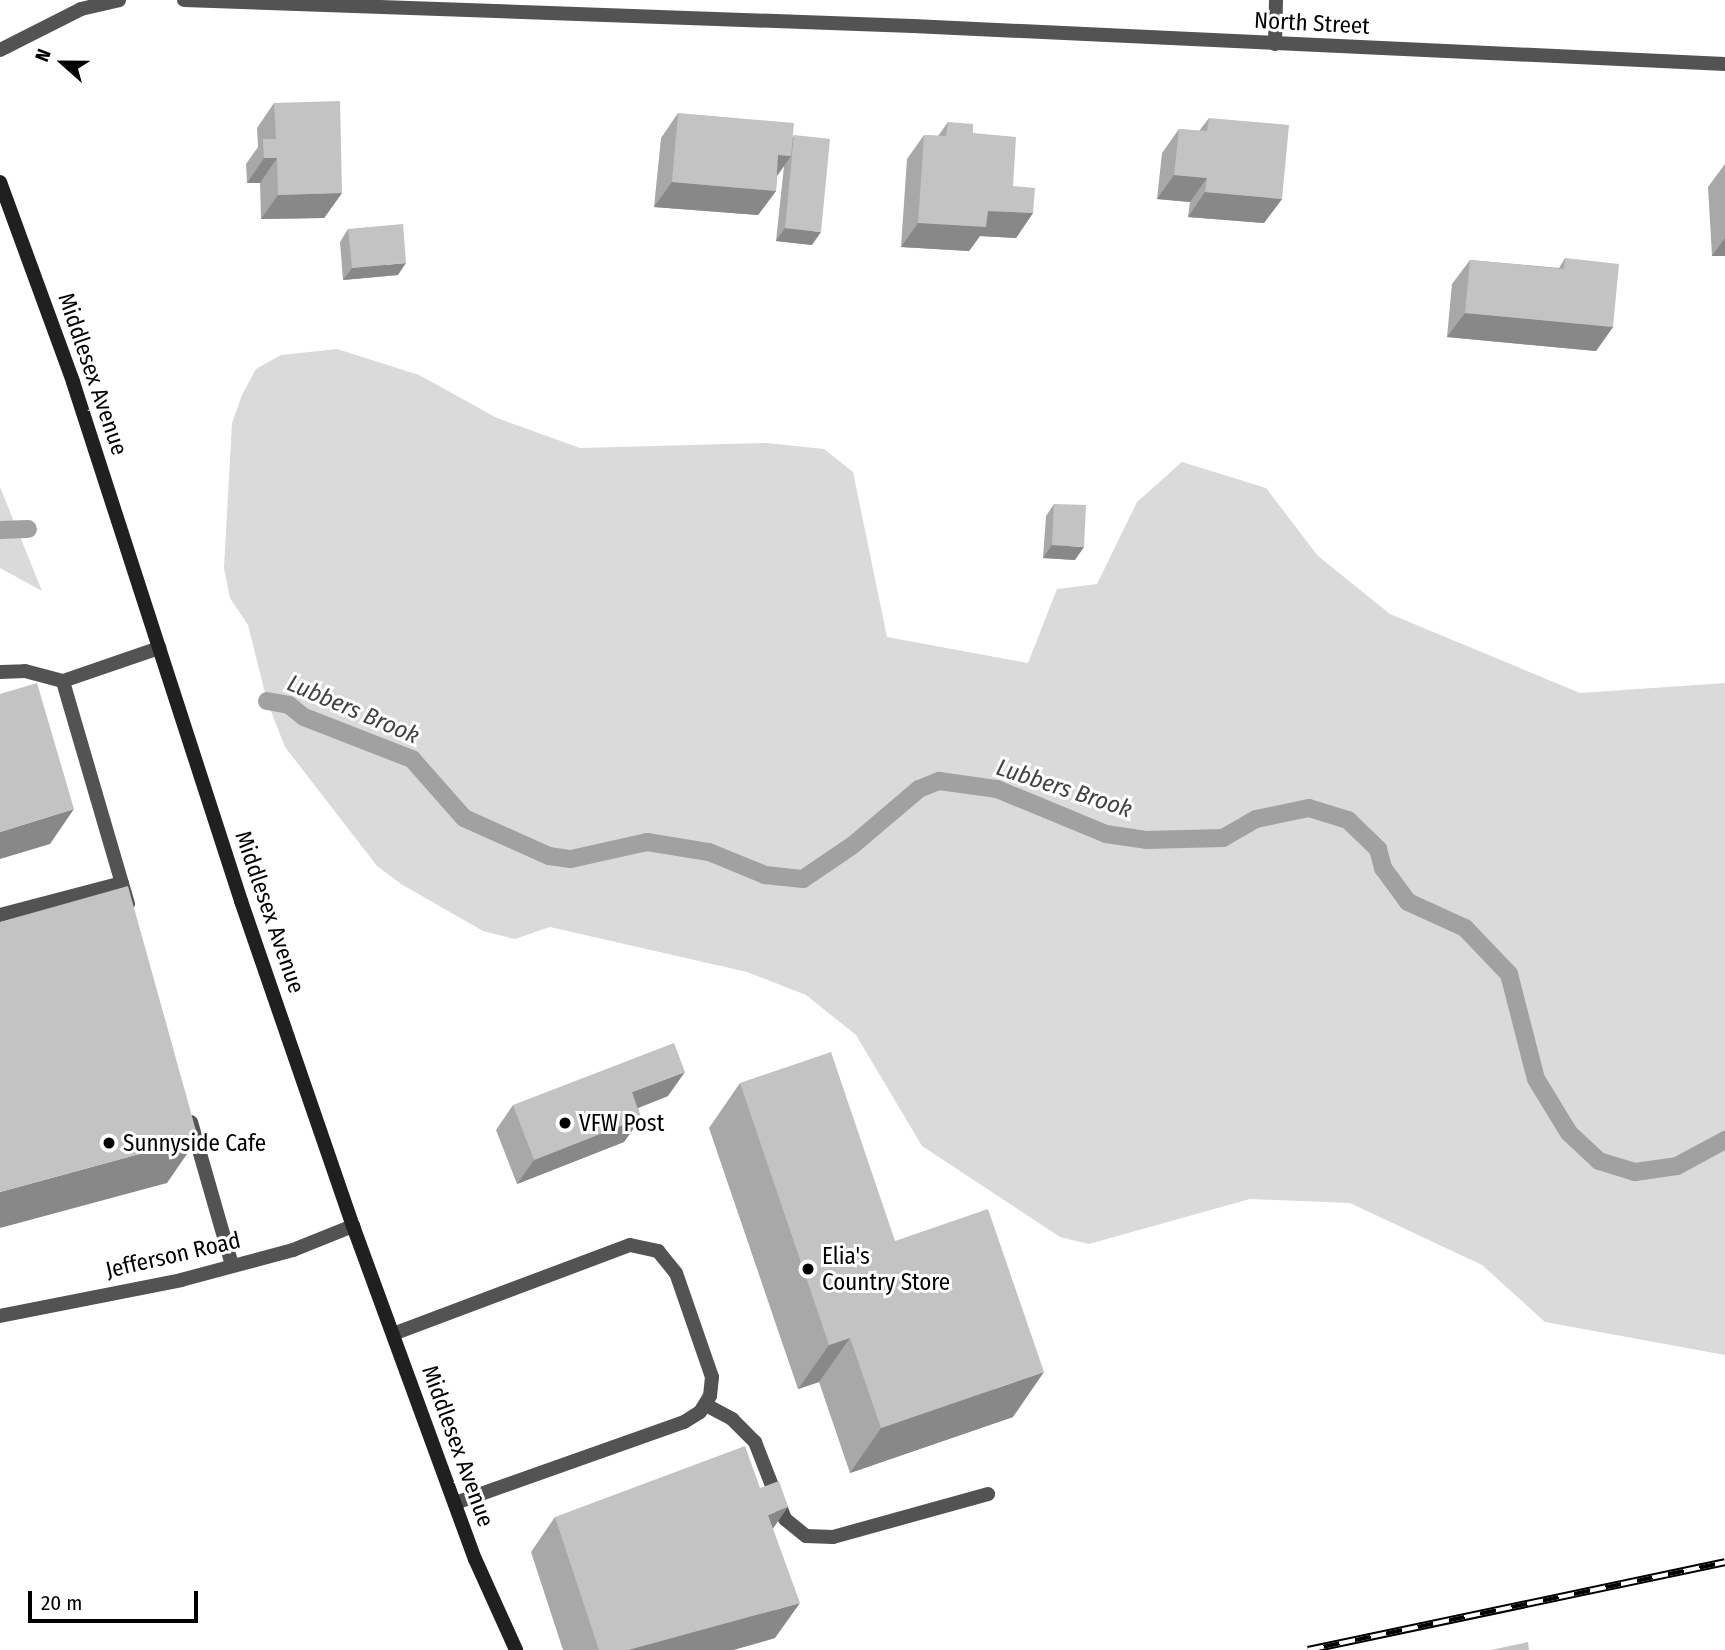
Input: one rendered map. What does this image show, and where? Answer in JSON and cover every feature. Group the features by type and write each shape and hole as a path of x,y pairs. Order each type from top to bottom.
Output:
{"main road":[{"name":"Middlesex Avenue","path":"0,182 73,382 159,648 353,1226 455,1503 516,1650"}],"street":[{"path":"0,50 81,9 118,0"},
{"name":"North Street","path":"184,0 1725,64"},
{"path":"1275,44 1276,0"},
{"path":"0,671 25,671 62,681 159,648"},
{"path":"62,681 133,923"},
{"path":"0,915 122,884"},
{"path":"186,1107 232,1265"},
{"name":"Jefferson Road","path":"0,1316 293,1250 353,1226"},
{"path":"393,1334 621,1247 640,1245 666,1257 676,1273 712,1377 706,1405 684,1422 455,1503"},
{"path":"706,1405 732,1419 755,1442 785,1519 806,1536 833,1537 988,1494"}],"shaded area":[{"path":"337,349 419,375 497,418 580,448 767,443 824,449 853,472 887,637 1028,663 1057,589 1097,584 1137,502 1182,462 1266,488 1318,556 1390,614 1580,693 1725,683 1725,1355 1545,1322 1482,1265 1350,1203 1250,1199 1089,1244 1060,1237 922,1146 856,1035 806,995 747,972 550,927 515,939 483,931 401,884 377,866 285,747 267,701 248,625 230,598 224,568 232,423 242,395 256,369 281,355"},
{"path":"0,487 42,591 0,568"}],"building":[{"path":"340,101 342,193 278,195 277,158 264,158 263,139 276,139 274,103"},
{"path":"678,113 794,123 791,156 778,155 776,191 672,182"},
{"path":"1209,118 1289,125 1282,199 1205,192 1207,178 1174,175 1179,129 1207,131"},
{"path":"948,122 973,124 973,133 1016,137 1013,186 1035,188 1033,213 988,211 986,227 918,223 924,135 946,136"},
{"path":"794,135 830,139 821,232 785,228"},
{"path":"403,224 406,263 352,268 348,229"},
{"path":"1565,258 1619,264 1613,327 1465,313 1470,260 1564,269"},
{"path":"1054,504 1086,505 1084,547 1052,545"},
{"path":"37,683 74,809 0,832 0,694"},
{"path":"128,886 198,1138 0,1192 0,922"},
{"path":"674,1043 685,1072 632,1092 641,1118 534,1160 513,1105"},
{"path":"831,1052 895,1241 988,1209 1044,1372 881,1428 850,1338 829,1345 740,1083"},
{"path":"745,1446 760,1488 779,1481 788,1507 768,1515 800,1603 628,1650 599,1650 555,1517"},
{"path":"1528,1642 1529,1650 1491,1650"}],"waterway":[{"name":"Lubbers Brook","path":"0,530 28,529"},
{"name":"Lubbers Brook","path":"267,701 289,705 304,717 412,759 464,818 549,856 571,859 647,842 709,852 765,875 803,879 853,845 919,789 939,781 997,789 1106,834 1146,840 1223,838 1256,819 1309,808 1348,820 1378,849 1383,868 1408,902 1465,928 1509,974 1536,1079 1569,1133 1599,1161 1635,1172 1677,1166 1725,1140"}],"railway":[{"path":"1308,1650 1725,1562"}],"place":[{"name":"VFW Post","path":"565,1123"},
{"name":"Sunnyside Cafe","path":"109,1143"},
{"name":"Elia's Country Store","path":"808,1269"}]}
